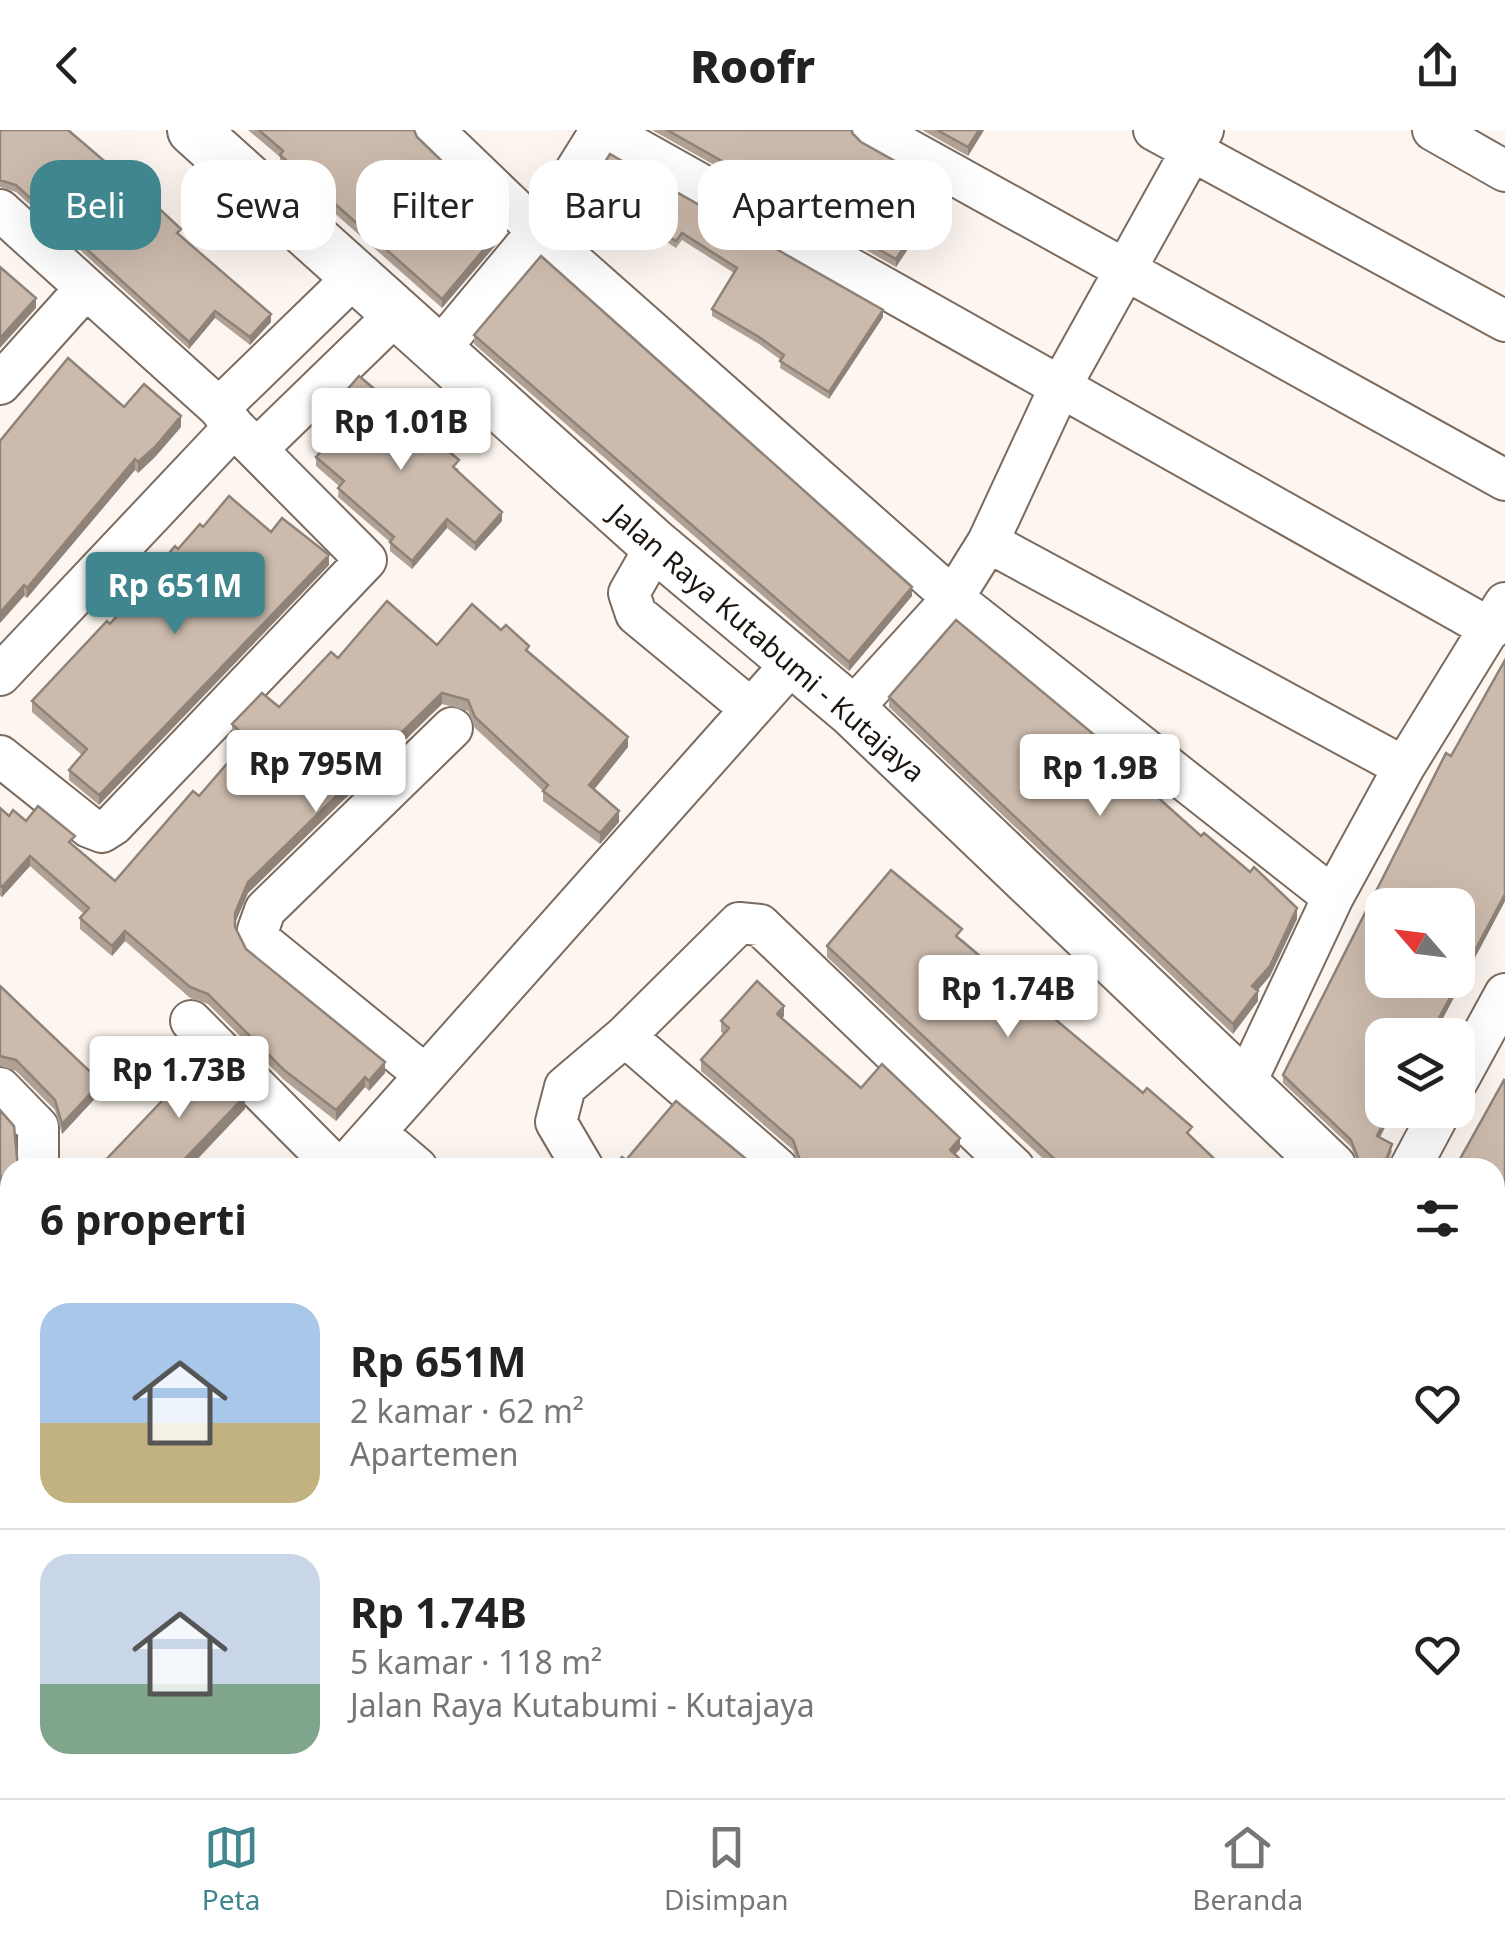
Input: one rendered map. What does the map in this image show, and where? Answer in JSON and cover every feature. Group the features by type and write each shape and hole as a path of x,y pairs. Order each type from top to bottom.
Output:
{"street":[{"name":"Jalan Raya Kutabumi - Kutajaya","path":"193,130 352,278 656,546 852,710 1320,1158"},
{"path":"434,130 529,221"},
{"path":"583,160 602,130 1059,390 1498,616 1404,767 1333,897 1246,1084"},
{"path":"873,130 1505,480"},
{"path":"1154,130 1197,141 1505,321"},
{"path":"1433,130 1505,171"},
{"path":"852,710 954,598 988,542 1059,390 1197,141"},
{"path":"0,210 237,428 366,560 113,826 102,832 89,827 0,756"},
{"path":"437,352 529,241"},
{"path":"561,250 954,598 1333,897"},
{"path":"0,675 237,428 352,278"},
{"path":"0,384 86,288"},
{"path":"237,428 395,316"},
{"path":"988,542 1404,767"},
{"path":"656,546 629,593 636,614 751,709"},
{"path":"350,1158 794,661"},
{"path":"424,1075 262,942 258,930 265,910 452,728"},
{"path":"577,1158 556,1122 564,1088 624,1036 739,922 760,925 1004,1158"},
{"path":"1475,1049 1505,994"},
{"path":"191,1021 330,1158"},
{"path":"624,1036 765,1158"},
{"path":"0,1088 38,1128 38,1158"},
{"path":"1415,1158 1431,1128"},
{"path":"376,1133 406,1158"}],"building":[{"path":"0,130 68,130 103,160 30,160 30,198 16,185 0,180"},
{"path":"259,130 414,130 441,160 356,160 356,223 336,205 336,160 286,160 280,155 283,151"},
{"path":"667,130 852,130 861,142 893,160 720,160"},
{"path":"937,130 979,130 968,147"},
{"path":"678,193 698,204 698,243 682,233 678,238"},
{"path":"161,210 181,229 177,233 181,236 181,250 197,250 271,314 250,337 215,311 189,342 88,250 161,250"},
{"path":"387,250 483,250 442,299"},
{"path":"709,250 778,250 883,310 829,392 780,361 784,355 759,337 712,309 737,268"},
{"path":"880,250 902,250 896,259"},
{"path":"541,256 912,587 849,662 474,335"},
{"path":"0,267 36,298 0,338"},
{"path":"68,358 124,407 144,384 181,416 155,447 138,462 135,459 27,588 24,585 0,613 0,441"},
{"path":"359,376 459,460 453,467 502,512 475,543 447,519 412,561 390,542 394,537 338,488 344,481 316,457 342,427 327,413"},
{"path":"229,496 271,532 282,518 329,555 99,795 69,770 87,749 32,701 107,621 110,624 175,546 178,549 200,524 203,527"},
{"path":"387,601 437,645 472,604 501,630 506,625 529,646 526,650 628,737 589,785 619,811 600,833 543,791 548,785 475,717 468,700 442,693 248,882 235,913 235,927 246,949 385,1062 369,1081 365,1077 336,1110 284,1070 208,994 190,987 125,931 112,946 80,918 89,908 30,856 2,887 0,808 9,816 13,810 26,821 38,806 75,836 69,842 115,881 193,791 199,796 238,751 233,746 243,734 232,724 262,693 279,707 331,652 338,658"},
{"path":"956,620 1139,772 1135,777 1201,836 1204,833 1250,872 1254,867 1297,908 1270,966 1252,986 1258,991 1233,1024 889,697"},
{"path":"1505,660 1505,894 1475,950 1475,888 1378,888 1446,753 1451,756"},
{"path":"891,870 962,929 956,936 1143,1093 1147,1088 1192,1127 1187,1133 1213,1158 1053,1158 827,946"},
{"path":"1365,913 1365,998 1450,998 1439,1018 1365,1018 1365,1128 1381,1128 1377,1136 1392,1144 1387,1158 1358,1158 1351,1140 1283,1075"},
{"path":"757,981 784,1006 777,1014 861,1088 882,1064 960,1138 950,1150 959,1158 799,1158 793,1140 701,1060 729,1028 721,1021"},
{"path":"0,986 101,1082 62,1124 55,1100 16,1060 0,1056"},
{"path":"205,1056 245,1096 186,1158 108,1158"},
{"path":"1504,1080 1505,1158 1461,1158"},
{"path":"676,1101 745,1158 628,1158"},
{"path":"0,1110 14,1126 17,1158 0,1158"}]}
